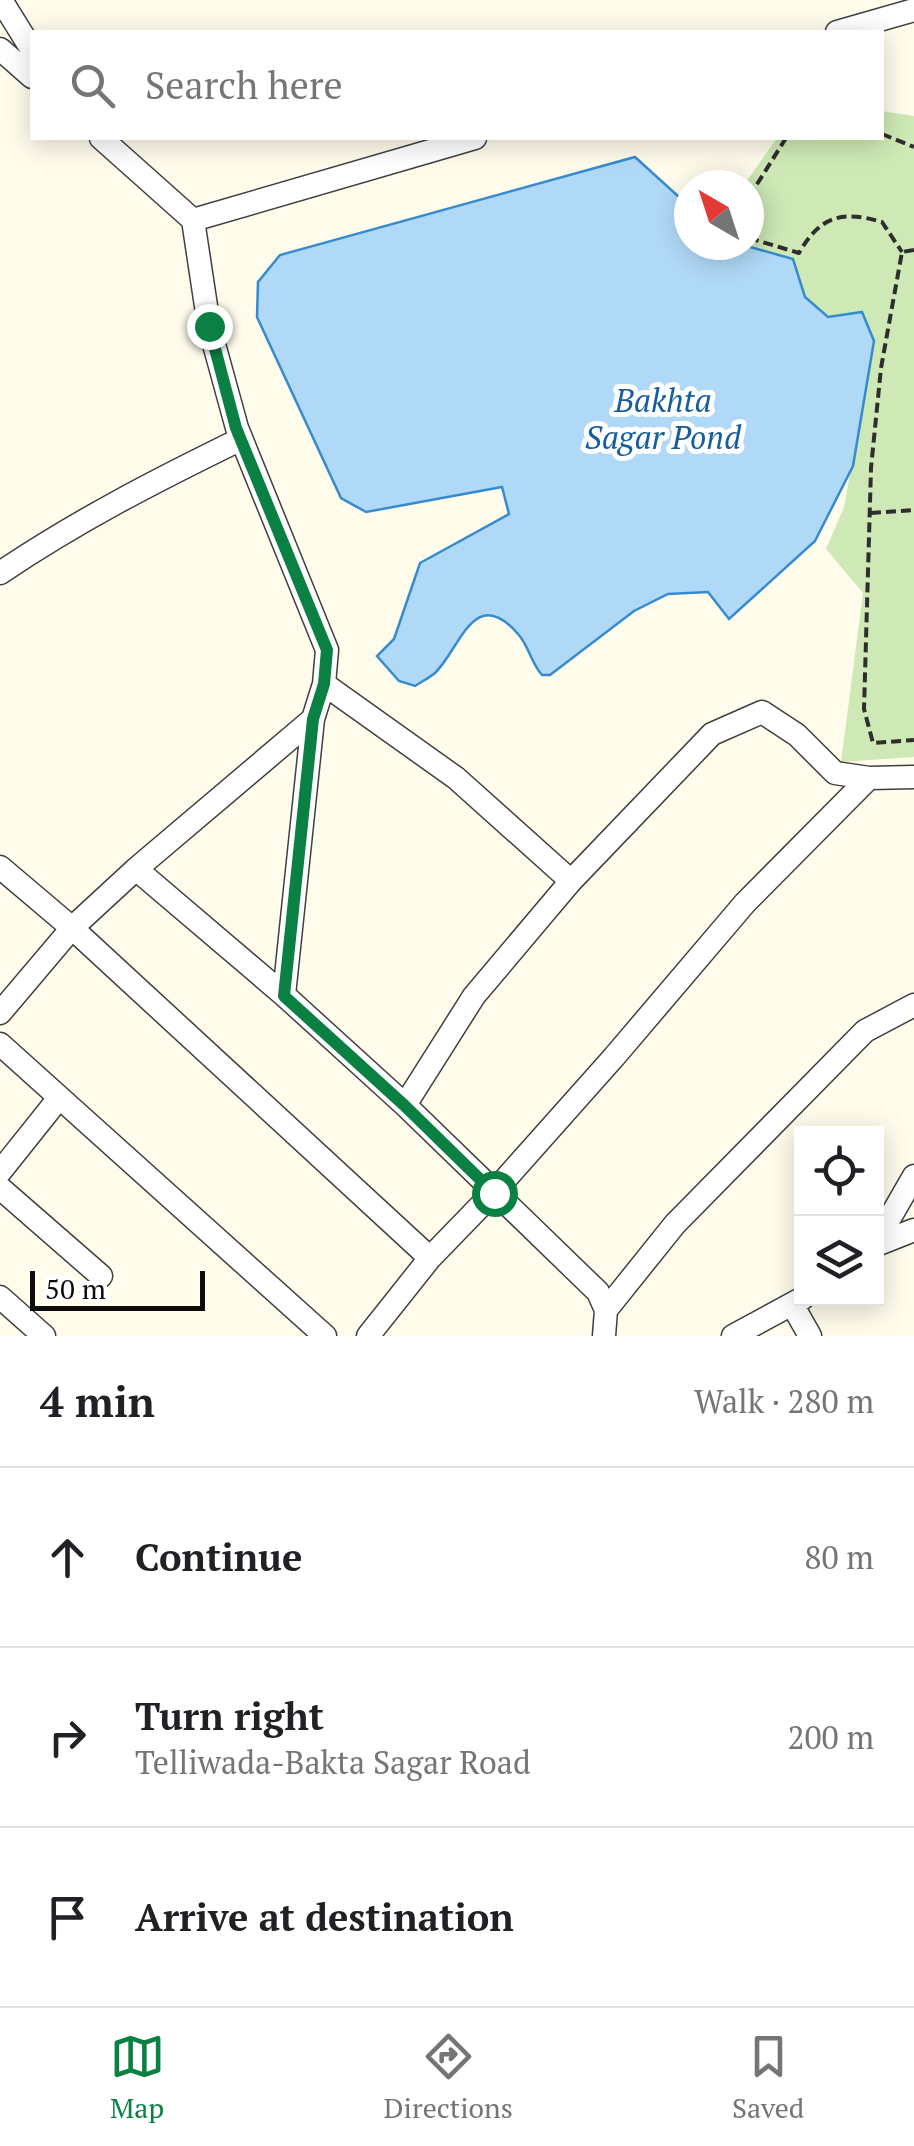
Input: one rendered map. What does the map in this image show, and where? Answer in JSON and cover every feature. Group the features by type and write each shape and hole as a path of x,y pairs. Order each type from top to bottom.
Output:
{"street":[{"path":"1,0 30,47"},
{"path":"843,30 914,10"},
{"path":"0,49 30,75"},
{"path":"102,140 193,220 209,326 241,440 327,650 324,684 313,719 284,996"},
{"path":"193,220 469,140"},
{"path":"0,573 124,495 241,440"},
{"path":"324,684 456,778 571,880"},
{"path":"404,1105 474,996 571,880 712,734 762,712 798,736 835,773 914,778"},
{"path":"0,1013 72,928 313,719"},
{"path":"368,1336 430,1258 494,1193 745,903 869,778"},
{"path":"0,867 72,928 430,1258"},
{"path":"136,869 404,1105 598,1292 606,1310 604,1336"},
{"path":"606,1310 675,1224 865,1031 914,1005"},
{"path":"0,1044 325,1336"},
{"path":"0,1172 60,1098"},
{"path":"884,1229 914,1176"},
{"path":"0,1188 101,1276"},
{"path":"884,1240 914,1230"},
{"path":"0,1297 44,1336"},
{"path":"733,1336 794,1304"},
{"path":"799,1306 810,1336"}],"path":[{"path":"884,135 914,146"},
{"path":"764,174 785,140"},
{"path":"764,243 798,253 811,232 829,220 855,214 882,222 902,252 881,368 871,468 864,709 872,744 914,740"},
{"path":"902,252 914,250"},
{"path":"871,513 914,510"}],"green space":[{"path":"884,111 914,116 914,757 841,762 863,593 826,549 844,507 874,340 828,317 805,297 793,259 764,250 764,170 755,170 776,140 884,140"}],"water":[{"name":"Bakhta Sagar Pond","path":"635,157 674,192 674,260 764,260 764,251 793,259 805,297 828,317 862,312 874,341 853,466 815,541 729,619 708,592 668,594 634,611 550,675 542,675 518,634 503,620 490,615 469,625 433,675 415,686 399,681 377,656 394,639 420,563 509,514 502,487 366,512 341,498 257,317 258,282 280,255"}],"route":[{"path":"209,326 236,428 327,650 324,684 313,719 284,996 494,1193"}]}
